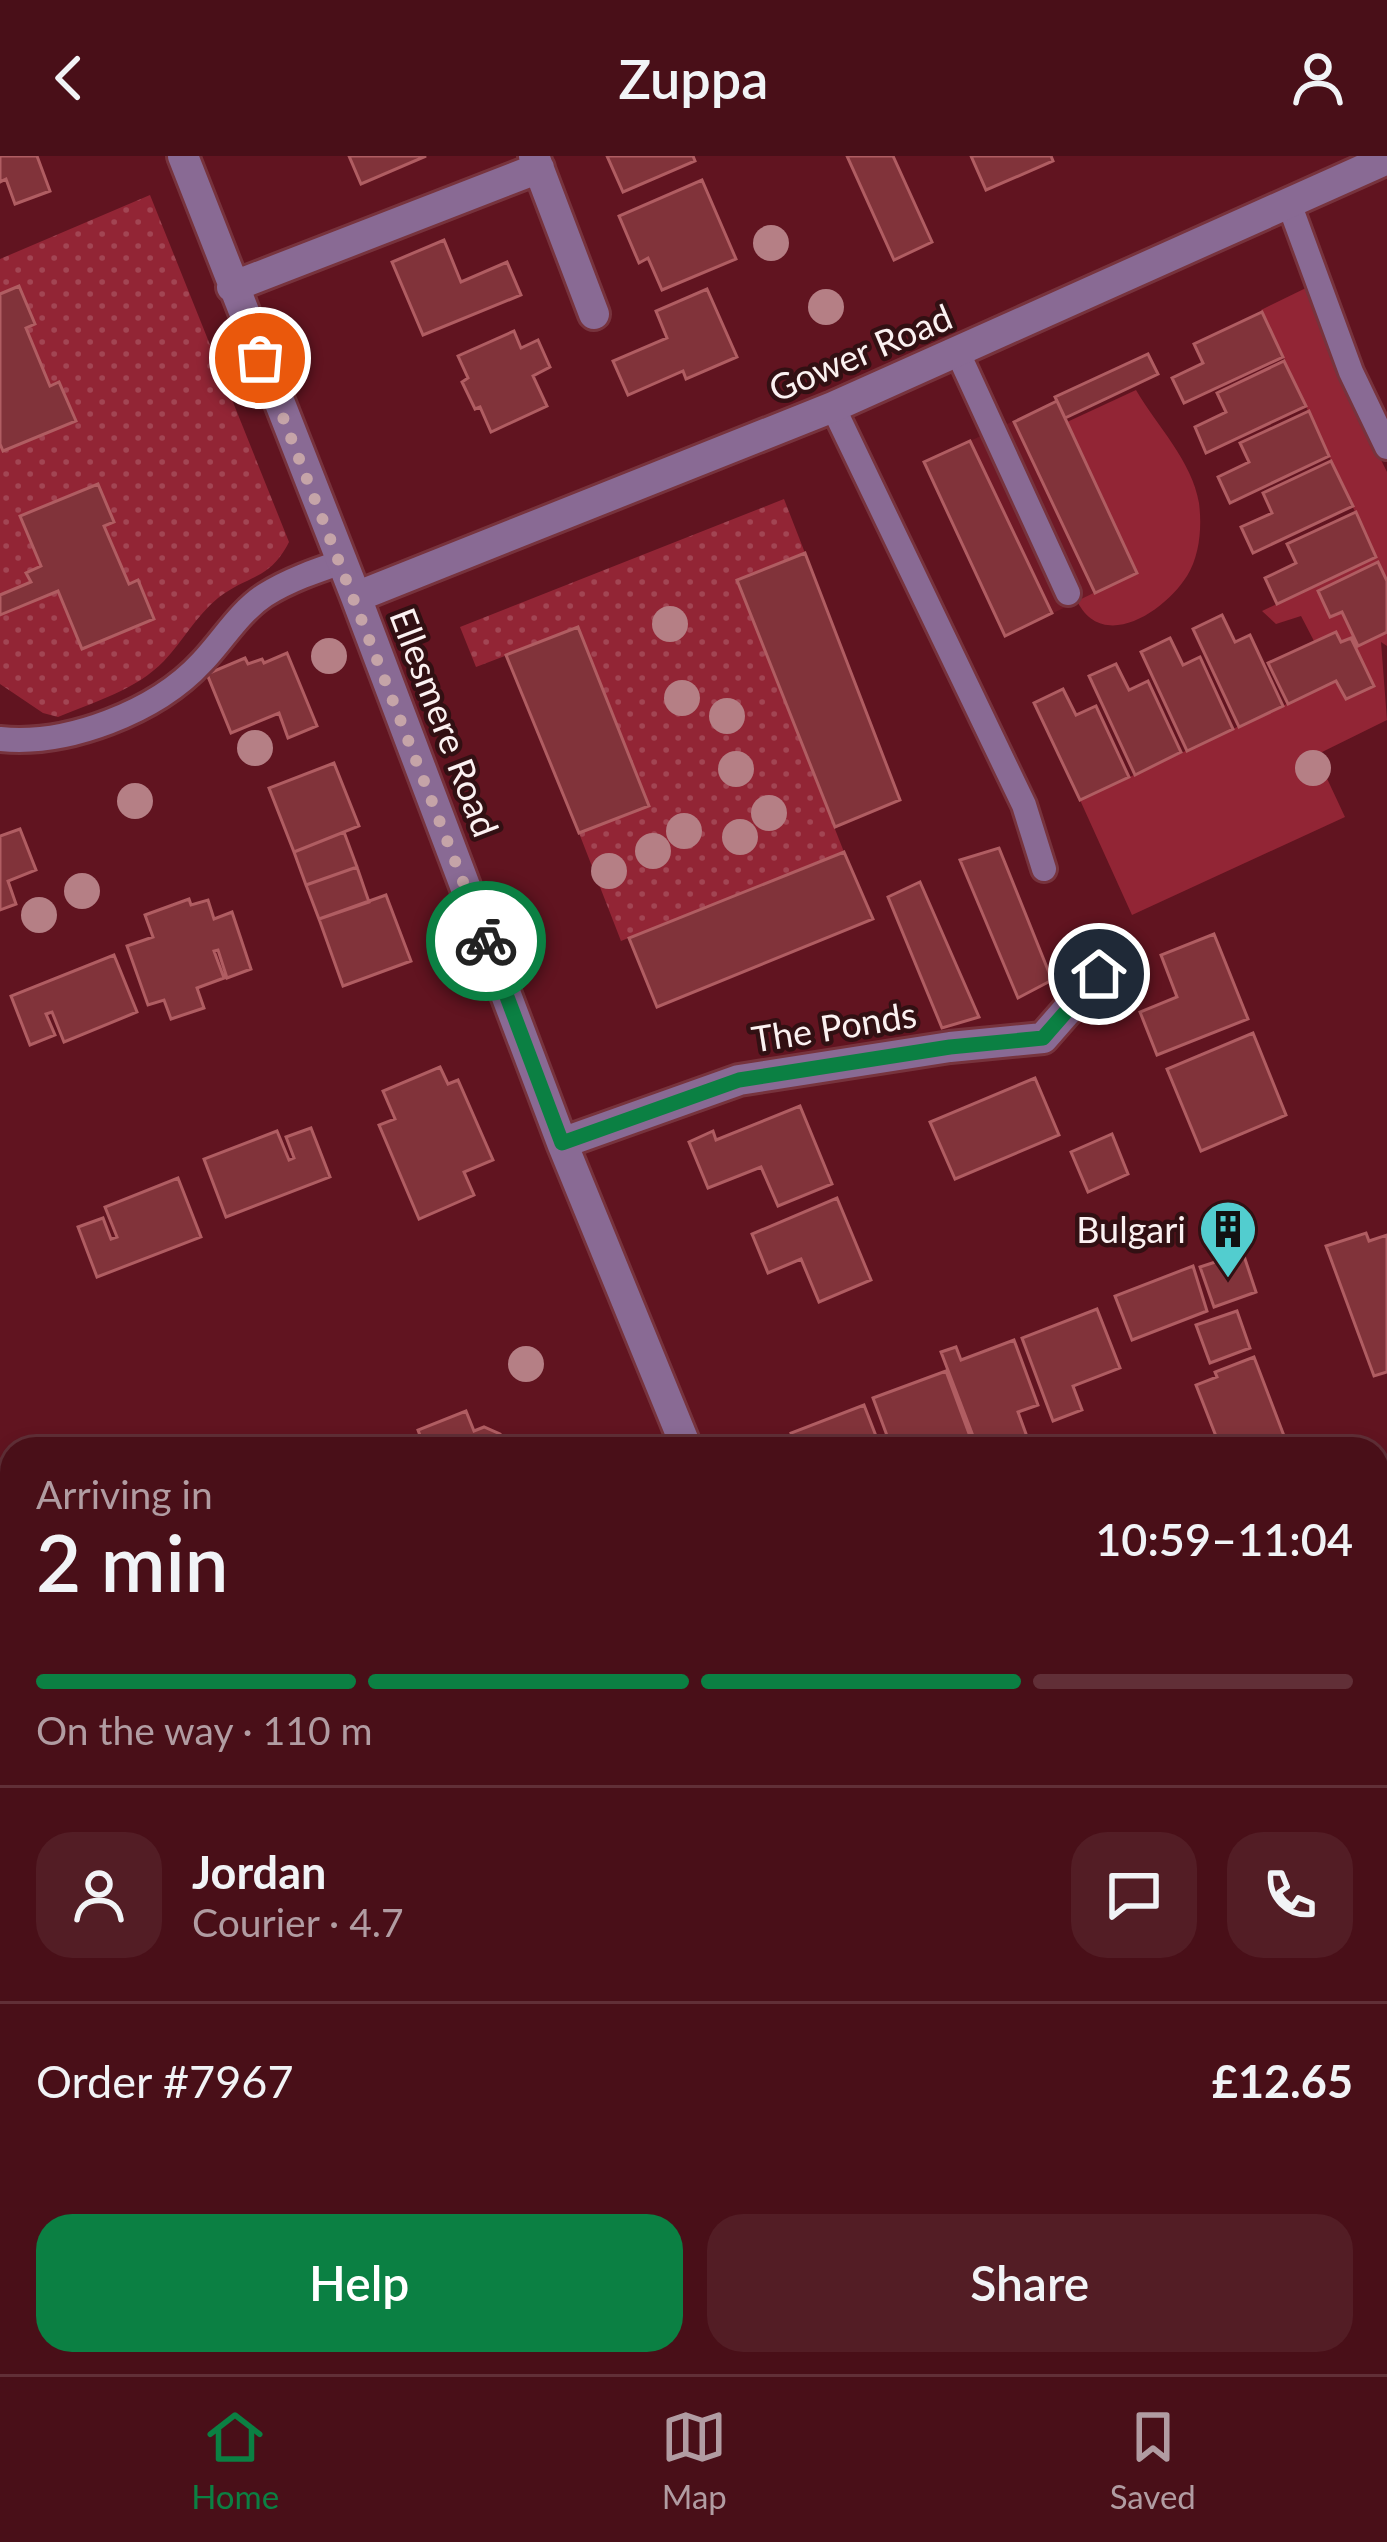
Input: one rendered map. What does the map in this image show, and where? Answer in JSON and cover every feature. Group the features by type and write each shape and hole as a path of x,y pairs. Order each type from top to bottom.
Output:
{"street":[{"name":"Ellesmere Road","path":"183,156 562,1143 682,1437"},
{"name":"Gower Road","path":"356,597 833,407 1387,159"},
{"path":"232,287 536,162 594,314"},
{"name":"The Ponds","path":"562,1143 739,1080 950,1047 1043,1038 1099,974"}],"lane":[{"path":"1290,206 1351,372 1387,447"},
{"path":"958,352 1068,593"},
{"path":"833,407 1024,805 1044,869"},
{"path":"0,740 70,736 163,696 199,666 262,597 301,576 342,562"}],"shaded area":[{"path":"150,195 289,542 266,571 210,605 153,671 114,694 58,717 43,713 0,684 0,615 58,591 82,649 154,619 138,581 129,584 104,526 98,484 41,566 27,573 31,582 0,595 0,444 4,451 75,421 60,383 50,386 26,328 35,323 19,287 0,294 0,259"},
{"path":"1310,286 1345,387 1387,472 1387,581 1378,563 1342,612 1358,646 1387,632 1387,646 1381,642 1387,720 1316,755 1345,817 1132,915 1080,800 1336,681 1374,685 1351,638 1341,642 1335,632 1314,641 1301,616 1276,624 1262,611 1376,557 1261,310"},
{"path":"1136,390 1189,473 1199,503 1199,541 1187,576 1164,602 1134,621 1102,624 1077,601 1137,572 1067,422"},
{"path":"1057,401 1137,573 1005,636 924,462"},
{"path":"784,499 805,553 737,581 844,852 621,941 579,833 649,805 578,628 476,667 460,627"}],"building":[{"path":"0,156 37,156 50,191 15,204 6,179 0,182"},
{"path":"349,156 426,156 361,184"},
{"path":"607,156 693,156 695,161 623,192"},
{"path":"847,156 893,156 932,242 894,260"},
{"path":"971,156 1051,156 1053,161 986,190"},
{"path":"702,180 736,259 662,290 648,258 639,263 619,216"},
{"path":"444,240 461,282 507,262 521,295 423,335 392,262"},
{"path":"19,286 35,324 26,328 50,386 59,382 76,421 3,451 0,294"},
{"path":"707,289 737,357 686,379 683,371 628,395 613,361 667,338 656,311"},
{"path":"1262,312 1283,357 1184,403 1172,378 1203,363 1194,344"},
{"path":"514,331 521,348 538,340 550,367 533,376 547,406 491,432 462,382 468,378 458,356"},
{"path":"1148,354 1158,374 1065,418 1055,397"},
{"path":"1284,361 1306,406 1206,453 1195,427 1226,412 1217,393"},
{"path":"1057,401 1137,573 1095,593 1014,422"},
{"path":"1309,411 1329,456 1230,503 1218,477 1249,462 1240,443"},
{"path":"970,441 1052,613 1005,636 924,462"},
{"path":"1331,461 1353,506 1253,553 1241,527 1272,513 1263,493"},
{"path":"98,484 114,522 104,526 129,584 138,580 154,619 82,649 58,591 0,615 0,595 31,582 26,573 41,566 20,516"},
{"path":"1356,512 1376,557 1277,604 1265,578 1296,563 1287,544"},
{"path":"805,553 900,800 835,827 737,580"},
{"path":"1378,562 1387,581 1387,632 1358,646 1342,612 1330,617 1318,591"},
{"path":"1222,615 1235,642 1250,635 1283,706 1239,727 1193,629"},
{"path":"578,627 649,806 579,833 506,655"},
{"path":"1336,632 1341,642 1351,638 1374,686 1346,699 1336,681 1288,704 1268,663"},
{"path":"1170,638 1183,665 1200,657 1233,729 1187,751 1141,652"},
{"path":"287,653 317,726 288,738 279,713 231,733 207,674 245,658 248,664 262,659 264,663"},
{"path":"1116,664 1129,690 1148,681 1181,752 1135,775 1089,676"},
{"path":"1063,689 1076,715 1096,706 1129,777 1080,800 1034,703"},
{"path":"334,763 359,826 294,852 269,788"},
{"path":"20,829 36,870 8,881 16,904 0,910 0,836"},
{"path":"344,832 357,867 306,885 294,852"},
{"path":"999,848 1052,980 1018,998 960,860"},
{"path":"844,852 873,919 657,1007 629,938"},
{"path":"357,867 369,902 319,919 306,885"},
{"path":"920,882 979,1017 942,1028 888,897"},
{"path":"386,895 411,961 343,986 319,919"},
{"path":"189,899 191,905 208,900 214,919 232,912 251,969 227,978 218,950 214,951 224,978 197,988 204,1008 171,1019 164,1000 148,1005 127,946 153,937 145,915"},
{"path":"1214,934 1248,1019 1157,1055 1140,1012 1177,997 1161,955"},
{"path":"114,955 137,1012 64,1042 52,1012 46,1014 55,1035 30,1045 11,996"},
{"path":"1253,1033 1286,1115 1201,1151 1167,1069"},
{"path":"440,1067 448,1084 458,1080 493,1160 464,1172 474,1195 419,1219 379,1125 395,1119 383,1091"},
{"path":"1035,1078 1059,1135 955,1179 930,1122"},
{"path":"800,1106 832,1184 778,1206 761,1167 708,1188 689,1142 713,1131 716,1140"},
{"path":"311,1128 330,1177 226,1217 204,1159 277,1131 289,1160 294,1158 286,1137"},
{"path":"1112,1134 1128,1174 1088,1192 1071,1152"},
{"path":"178,1178 201,1237 97,1277 78,1227 103,1218 111,1239 117,1237 105,1207"},
{"path":"837,1198 871,1280 819,1302 801,1259 768,1273 752,1234"},
{"path":"1366,1233 1369,1241 1387,1235 1387,1372 1374,1376 1326,1246"},
{"name":"Bulgari","path":"1243,1253 1256,1292 1214,1307 1200,1267"},
{"path":"1193,1266 1207,1311 1132,1340 1115,1296"},
{"path":"1097,1309 1120,1368 1073,1386 1082,1410 1053,1421 1022,1338"},
{"path":"1237,1311 1250,1348 1210,1363 1196,1325"},
{"path":"1014,1340 1038,1405 1018,1412 1026,1434 973,1437 941,1352 956,1347 961,1360"},
{"path":"1254,1357 1284,1437 1216,1437 1196,1385 1217,1377 1215,1372"},
{"path":"946,1371 970,1437 888,1437 873,1398"},
{"path":"864,1405 876,1437 792,1437 791,1433"},
{"path":"466,1411 474,1431 484,1427 503,1437 421,1437 418,1430"}],"way so far":[{"path":"260,358 486,941"}],"place":[{"name":"Bulgari","path":"1228,1280"}],"route":[{"path":"486,941 562,1143 739,1080 950,1047 1043,1038 1099,974"}]}
